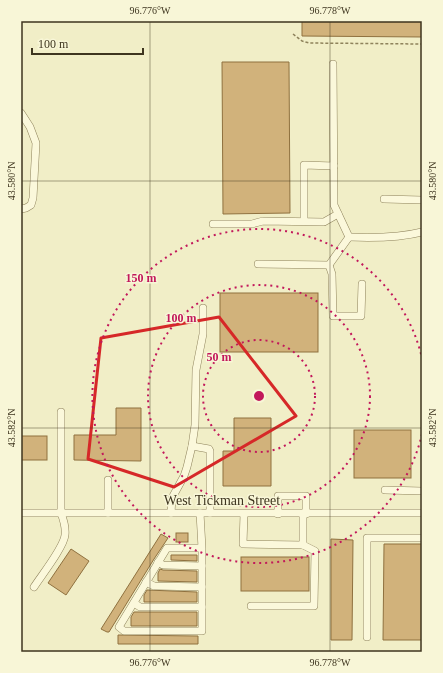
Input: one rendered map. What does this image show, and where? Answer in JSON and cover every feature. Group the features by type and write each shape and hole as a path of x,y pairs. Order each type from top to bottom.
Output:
{"street":[{"path":"333,64 334,205 348,237"},
{"path":"21,113 30,127 36,143 33,198 31,206 21,209"},
{"path":"304,222 304,165 334,166"},
{"path":"384,199 422,200"},
{"path":"213,224 252,224 263,221 324,222 338,214"},
{"path":"348,237 388,237 422,232"},
{"path":"329,265 348,237"},
{"path":"258,264 329,265"},
{"path":"329,265 332,274 333,316 361,316 362,284"},
{"path":"171,513 172,498 184,476 192,446 195,425 196,370 202,334 203,308"},
{"path":"34,587 62,545 65,536 65,524 61,513 60,412"},
{"path":"192,446 208,449 210,451 210,513"},
{"path":"108,480 108,513"},
{"path":"385,490 422,491"},
{"path":"278,514 278,496 306,496 303,545"},
{"name":"West Tickman Street","path":"21,513 422,513"},
{"path":"200,513 202,548 202,631 124,631 119,627 167,548 202,548"},
{"path":"244,514 243,544 303,545 315,551 314,606 251,606"},
{"path":"367,637 367,538 422,538"},
{"path":"158,562 163,565 202,566"},
{"path":"146,582 154,586 202,587"},
{"path":"134,603 140,607 202,607"}],"path":[{"path":"293,34 302,41 309,43 422,44"}],"highlighted area":[{"path":"219,317 296,416 174,487 88,459 101,338"}],"building":[{"path":"302,21 422,21 422,37 302,36"},
{"path":"222,62 289,62 290,213 223,214"},
{"path":"220,293 318,293 318,352 220,352"},
{"path":"116,408 141,408 141,461 74,460 74,435 116,435"},
{"path":"234,418 271,418 271,486 223,486 223,451 234,451"},
{"path":"354,430 411,430 411,478 354,478"},
{"path":"21,436 47,436 47,460 21,460"},
{"path":"176,533 188,533 188,542 176,542"},
{"path":"161,534 168,538 109,632 101,629"},
{"path":"331,539 353,540 352,640 331,640"},
{"path":"384,544 422,544 422,640 383,640"},
{"path":"71,549 89,561 66,595 48,583"},
{"path":"171,555 197,555 197,561 171,560"},
{"path":"241,557 309,557 309,591 241,591"},
{"path":"160,569 197,571 197,582 158,581 158,573"},
{"path":"147,590 197,592 197,602 144,602 144,595"},
{"path":"134,612 197,612 197,626 131,626 131,617"},
{"path":"118,635 198,636 198,644 118,644"}]}
